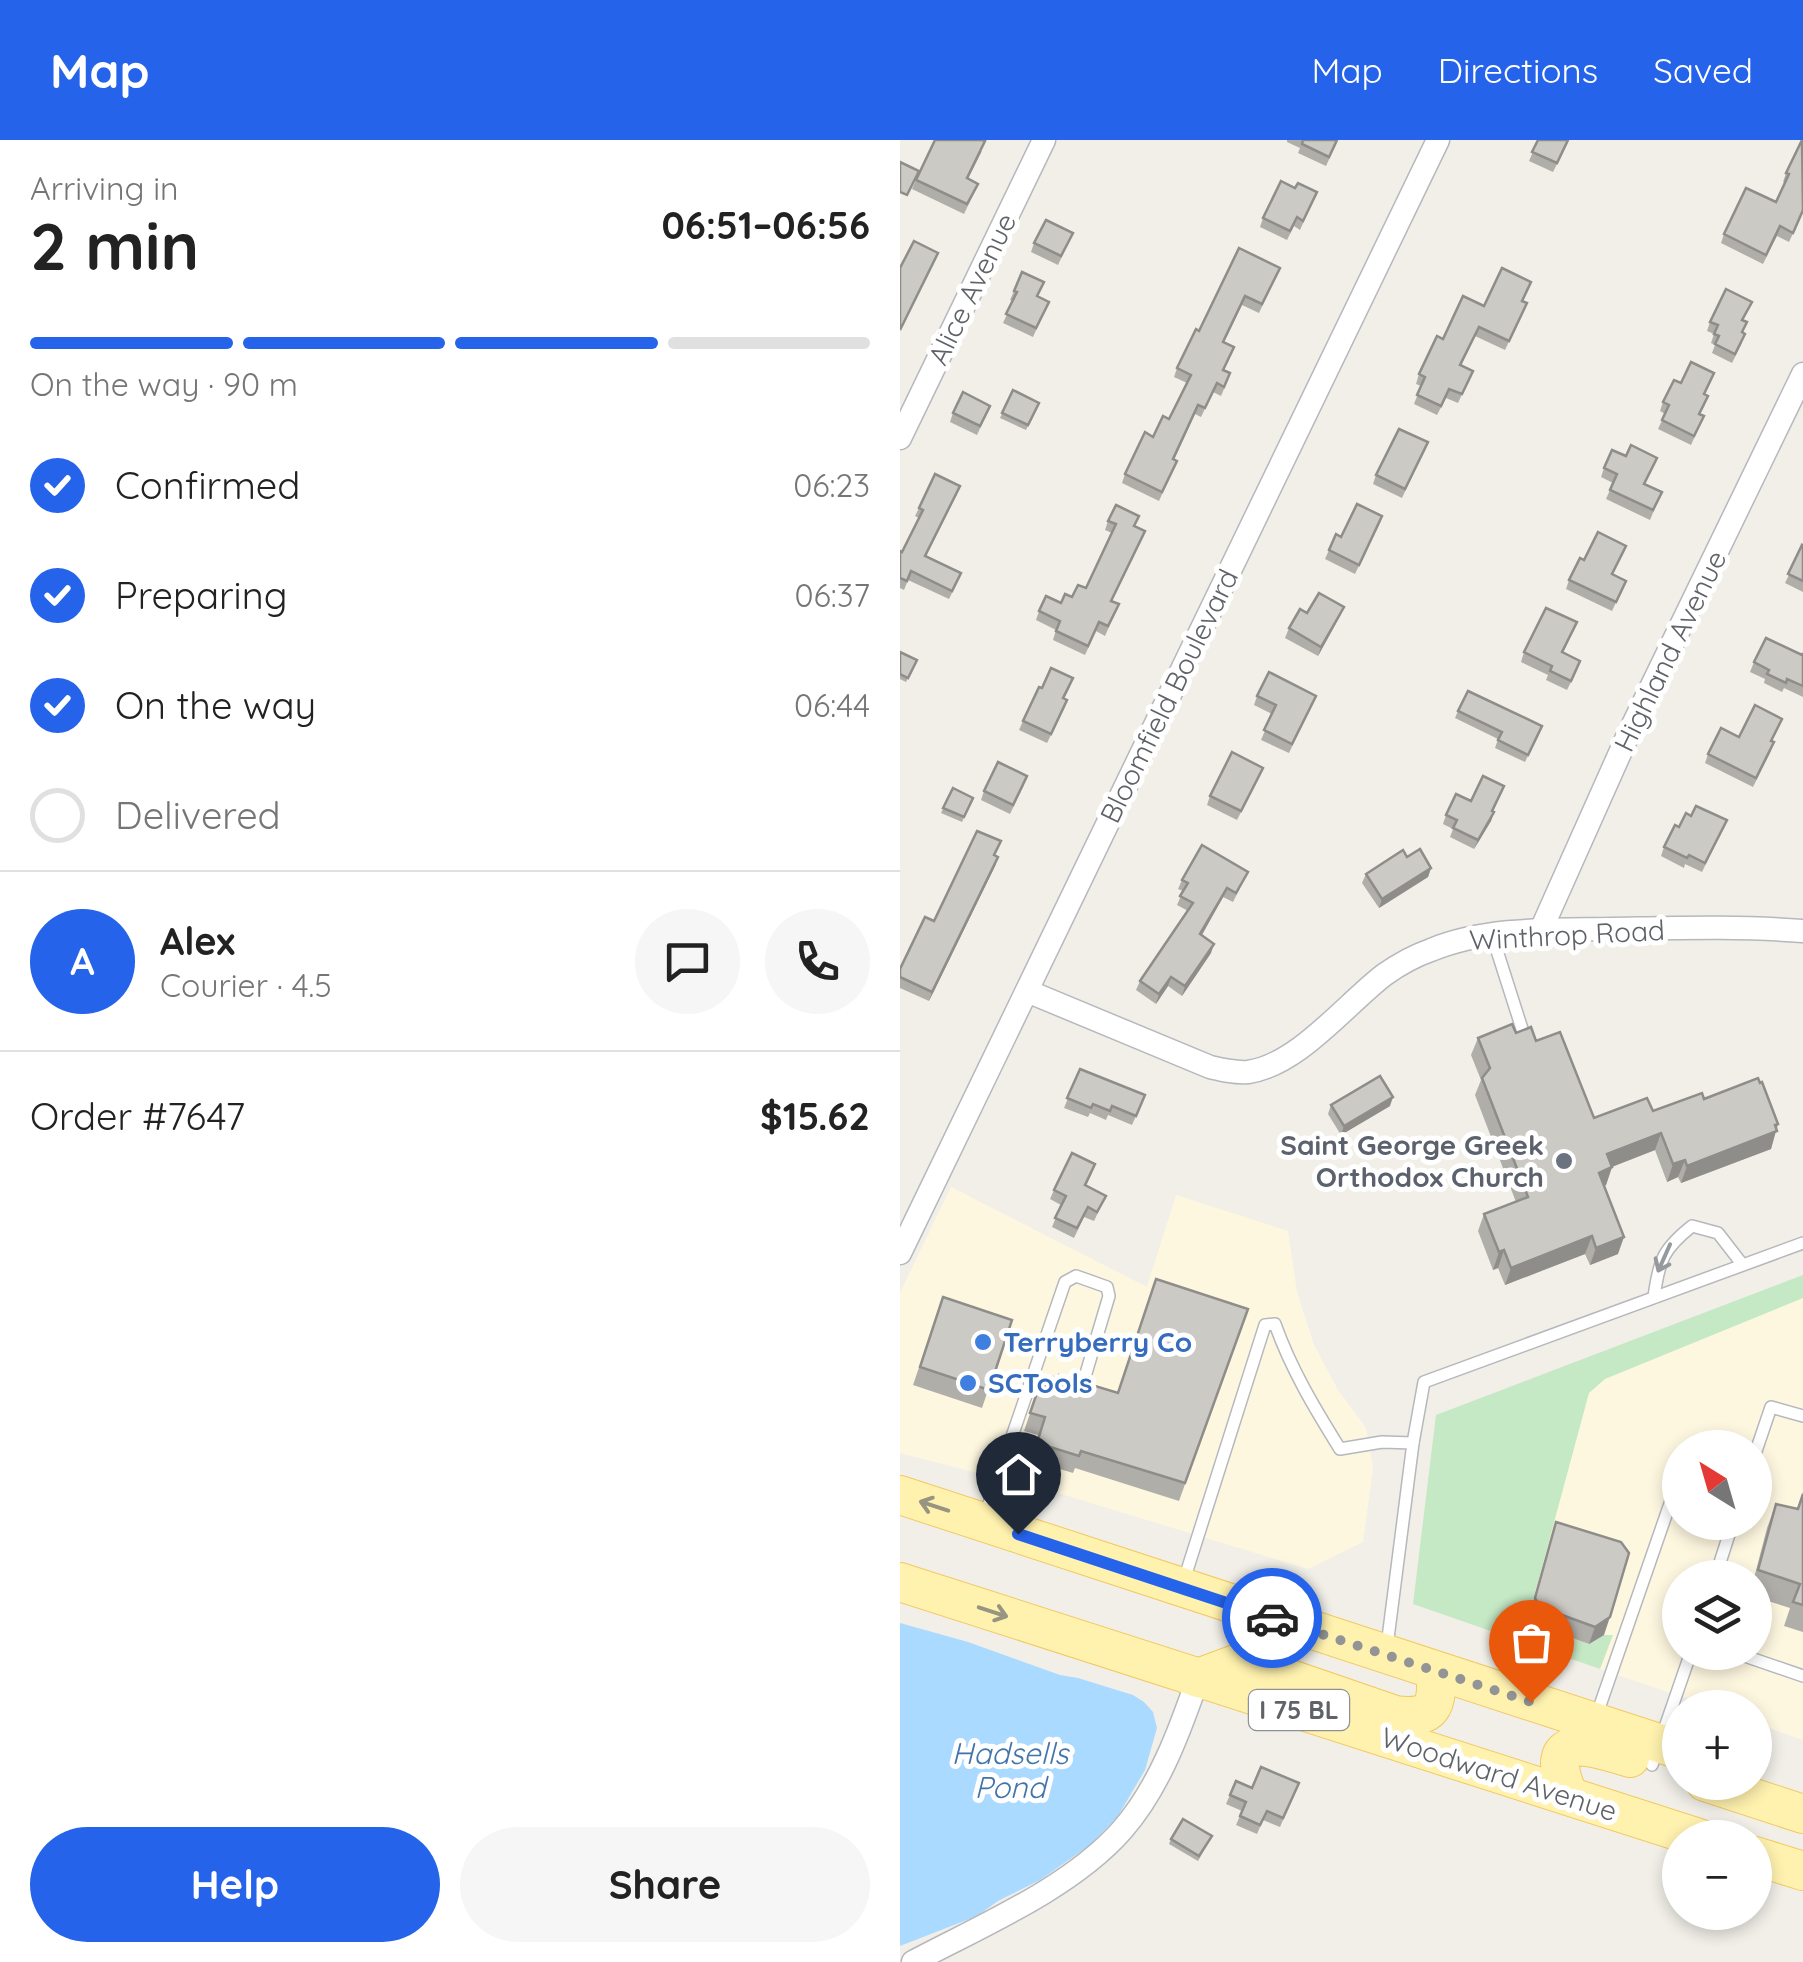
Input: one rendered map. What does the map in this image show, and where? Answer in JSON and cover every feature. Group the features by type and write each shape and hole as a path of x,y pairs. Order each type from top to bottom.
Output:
{"main road":[{"path":"900,1495 1436,1672 1591,1734 1662,1756"},
{"name":"Woodward Avenue","path":"900,1582 1662,1826"},
{"path":"1198,1678 1241,1662 1396,1715 1410,1716 1426,1713 1434,1706 1436,1672"},
{"path":"1569,1796 1559,1770 1561,1758 1591,1734"},
{"path":"1772,1779 1803,1789"},
{"path":"1760,1800 1803,1814"},
{"path":"1772,1861 1803,1871"}],"street":[{"name":"Alice Avenue","path":"900,438 1044,140"},
{"name":"Bloomfield Boulevard","path":"900,1253 1438,140"},
{"name":"Highland Avenue","path":"1541,930 1628,736 1803,374"},
{"name":"Winthrop Road","path":"1026,991 1210,1068 1248,1072 1270,1066 1295,1050 1385,974 1448,943 1541,930 1803,931"},
{"path":"913,1962 1058,1883 1112,1841 1162,1769 1198,1678"}],"lane":[{"path":"1492,935 1523,1032"},
{"path":"1654,1297 1657,1273 1670,1244 1692,1226 1718,1233 1742,1264"},
{"path":"1386,1655 1412,1443 1424,1382 1803,1243"},
{"path":"982,1522 1065,1282 1076,1276 1107,1287 1109,1296 1084,1380 1074,1387 1032,1379"},
{"path":"1182,1588 1265,1324 1275,1324 1312,1403 1340,1449 1382,1442 1412,1443"},
{"path":"1763,1430 1771,1407 1803,1416"},
{"path":"1591,1734 1662,1527"},
{"path":"1772,1665 1803,1676"}],"shaded area":[{"path":"951,1187 1147,1287 1176,1195 1288,1231 1297,1292 1314,1345 1338,1390 1366,1428 1373,1468 1363,1542 1308,1569 1012,1479 900,1453 900,1293"},
{"path":"1803,1283 1803,1740 1772,1729 1772,1690 1662,1690 1501,1635 1593,1367"}],"green space":[{"path":"1803,1275 1803,1298 1605,1379 1589,1393 1529,1615 1533,1624 1589,1644 1604,1635 1613,1635 1600,1669 1413,1604 1436,1415"}],"water":[{"name":"Hadsells Pond","path":"900,1623 1133,1695 1153,1712 1157,1728 1145,1770 1118,1816 1090,1845 1040,1880 977,1916 900,1946"}],"building":[{"path":"935,140 985,141 967,178 978,184 967,204 916,180"},
{"path":"1303,140 1337,140 1329,157 1302,144"},
{"path":"1538,140 1568,140 1557,163 1532,152"},
{"path":"1802,140 1803,210 1793,233 1780,226 1766,255 1724,234 1746,188 1776,202"},
{"path":"900,162 919,171 907,195 900,192"},
{"path":"1281,181 1295,188 1298,183 1317,192 1303,221 1297,217 1290,231 1263,218"},
{"path":"1046,220 1073,233 1061,256 1034,243"},
{"path":"914,241 938,253 900,330 900,268"},
{"path":"1239,248 1280,268 1262,304 1245,296 1223,342 1234,347 1223,370 1230,373 1224,387 1217,383 1205,408 1198,405 1162,492 1125,474 1145,432 1153,437 1163,416 1169,419 1191,375 1177,368"},
{"path":"1502,268 1531,282 1522,301 1527,303 1509,341 1479,327 1460,365 1473,371 1462,394 1449,389 1441,406 1417,395 1425,377 1419,374 1437,336 1443,339 1463,296 1484,306"},
{"path":"1022,272 1044,282 1037,296 1049,302 1036,328 1006,314"},
{"path":"1726,289 1752,302 1742,320 1747,322 1742,332 1745,334 1735,354 1715,344 1718,325 1710,322"},
{"path":"1691,362 1714,373 1699,414 1704,416 1694,436 1662,420 1669,405 1663,402 1674,380 1681,383"},
{"path":"1013,390 1039,403 1028,425 1002,413"},
{"path":"963,392 990,406 980,426 953,413"},
{"path":"1399,429 1428,442 1405,489 1376,475"},
{"path":"1631,445 1657,458 1644,484 1662,492 1653,510 1610,490 1617,474 1604,468 1612,450 1626,456"},
{"path":"935,474 960,486 925,556 961,573 952,591 911,571 907,581 900,578 900,551 923,510 919,508"},
{"path":"1357,504 1382,516 1359,565 1329,550 1336,534 1341,537"},
{"path":"1116,505 1139,516 1134,526 1145,531 1111,601 1119,604 1108,626 1099,622 1088,646 1056,631 1060,621 1039,611 1046,596 1061,603 1065,594 1072,597 1078,585 1086,588 1116,524 1108,521"},
{"path":"1598,532 1626,546 1612,574 1626,581 1616,602 1569,580"},
{"path":"1803,546 1803,581 1788,574"},
{"path":"1319,593 1344,607 1321,647 1289,628 1300,609 1307,613"},
{"path":"1546,608 1577,622 1562,652 1580,661 1571,681 1524,652"},
{"path":"1766,638 1803,653 1803,686 1767,674 1769,670 1754,662"},
{"path":"900,652 917,660 908,678 900,674"},
{"path":"1051,668 1073,678 1051,734 1023,721"},
{"path":"1269,672 1316,696 1292,744 1264,730 1276,705 1257,696"},
{"path":"1468,691 1542,726 1528,755 1498,740 1502,732 1458,711"},
{"path":"1755,705 1782,719 1756,778 1708,754 1721,728 1739,737"},
{"path":"1232,752 1263,768 1241,811 1210,796"},
{"path":"998,762 1027,776 1013,805 984,791"},
{"path":"1483,776 1504,786 1478,840 1453,828 1457,820 1446,815 1456,794 1471,801"},
{"path":"953,788 973,798 964,817 943,808"},
{"path":"1696,806 1727,820 1705,863 1664,847 1675,825 1679,827 1686,813 1691,816"},
{"path":"977,831 1001,841 994,855 998,857 932,992 900,977 900,969 925,917 934,921"},
{"path":"1202,845 1248,872 1236,893 1227,888 1200,934 1214,944 1185,986 1171,977 1159,994 1140,981 1193,903 1180,896 1188,883 1182,880"},
{"path":"1420,849 1431,868 1382,899 1366,874 1403,850 1407,857"},
{"name":"Saint George Greek Orthodox Church","path":"1512,1024 1516,1033 1531,1027 1536,1041 1560,1032 1594,1118 1647,1098 1653,1111 1702,1093 1704,1099 1758,1078 1778,1124 1777,1131 1687,1166 1685,1160 1673,1164 1661,1133 1607,1154 1612,1167 1599,1173 1624,1237 1596,1248 1592,1236 1511,1268 1504,1250 1499,1252 1484,1214 1528,1197 1482,1078 1490,1068 1478,1038"},
{"path":"1080,1069 1145,1095 1136,1116 1112,1106 1110,1111 1093,1104 1091,1108 1067,1098"},
{"path":"1380,1076 1393,1097 1344,1126 1331,1105"},
{"path":"1072,1153 1095,1164 1085,1185 1106,1196 1097,1212 1088,1207 1077,1228 1055,1218 1066,1196 1054,1190"},
{"path":"1156,1279 1248,1309 1185,1483 1081,1451 1079,1456 1037,1443 1045,1417 1030,1413 1040,1384 1055,1389 1059,1375 1118,1393"},
{"path":"943,1297 1012,1320 989,1390 920,1367"},
{"path":"1803,1494 1803,1605 1793,1602 1800,1584 1772,1575 1772,1560 1761,1560 1766,1540 1772,1540 1776,1504 1798,1509"},
{"path":"1556,1522 1621,1542 1629,1553 1610,1617 1595,1627 1540,1607 1535,1598"},
{"path":"1261,1767 1299,1783 1283,1818 1267,1811 1260,1825 1240,1816 1246,1802 1230,1795 1236,1781 1252,1788"},
{"path":"1183,1819 1212,1836 1199,1856 1171,1839"}],"way so far":[{"path":"1272,1618 1531,1702"}],"place":[{"name":"Saint George Greek Orthodox Church","path":"1564,1161"},
{"name":"Terryberry Co","path":"983,1342"},
{"name":"SCTools","path":"968,1383"}],"route":[{"path":"1018,1534 1272,1618"}]}
